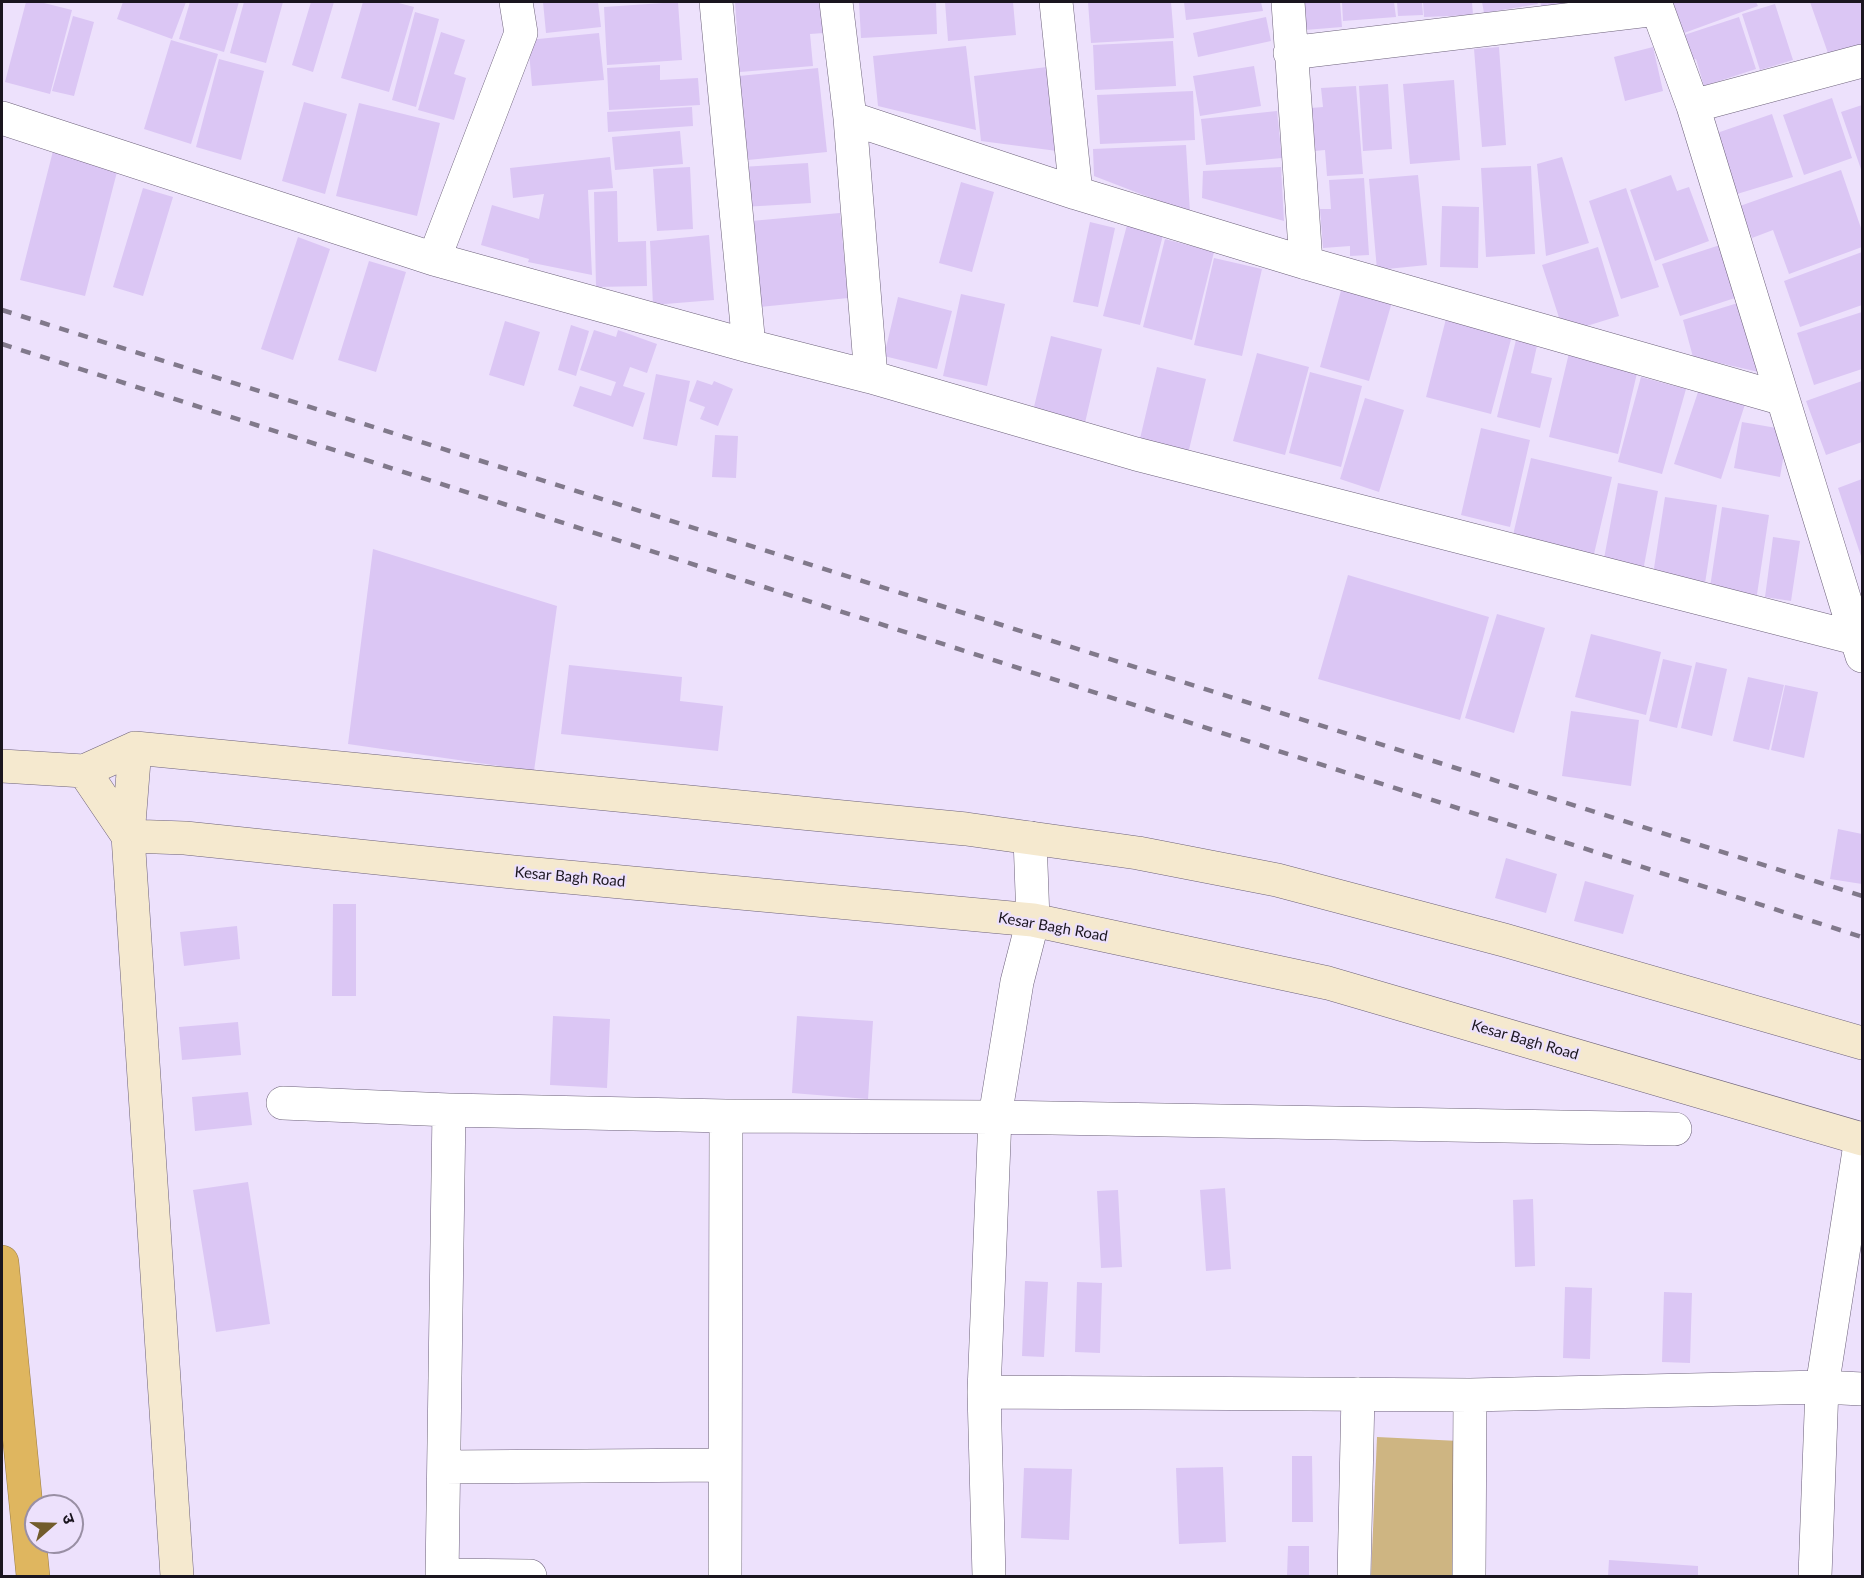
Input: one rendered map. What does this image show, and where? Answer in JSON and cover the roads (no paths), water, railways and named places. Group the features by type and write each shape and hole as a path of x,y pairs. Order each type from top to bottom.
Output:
{"highway":[{"path":"2,1262 33,1576"}],"main road":[{"path":"135,748 128,836 177,1576"},
{"path":"2,766 84,771 135,748 955,828 1138,853 1277,880 1504,940 1863,1043"},
{"path":"84,771 128,836"},
{"name":"Kesar Bagh Road","path":"128,836 185,838 513,872 1033,920 1328,983 1862,1139"}],"street":[{"path":"434,259 521,33 516,2"},
{"path":"716,2 749,346"},
{"path":"836,2 850,118 871,377"},
{"path":"1056,2 1076,193"},
{"path":"1288,2 1306,263"},
{"path":"1290,53 1656,5 1693,106 1861,648"},
{"path":"1693,106 1863,61"},
{"path":"2,118 434,259 749,346 871,377 1136,454 1861,648"},
{"path":"850,118 1076,193 1306,263 1783,399"},
{"path":"989,1576 984,1392 995,1117 1017,982 1033,920 1030,838"},
{"path":"283,1103 449,1110 726,1116 995,1117 1675,1129"},
{"path":"449,1110 442,1576 530,1576"},
{"path":"725,1576 726,1116"},
{"path":"1815,1576 1822,1387 1862,1139"},
{"path":"984,1392 1470,1395 1822,1387 1863,1389"},
{"path":"1354,1576 1359,1394"},
{"path":"1469,1576 1470,1395"},
{"path":"444,1467 725,1465"}],"railway":[{"path":"2,310 1862,896"},
{"path":"2,344 1862,937"}]}
